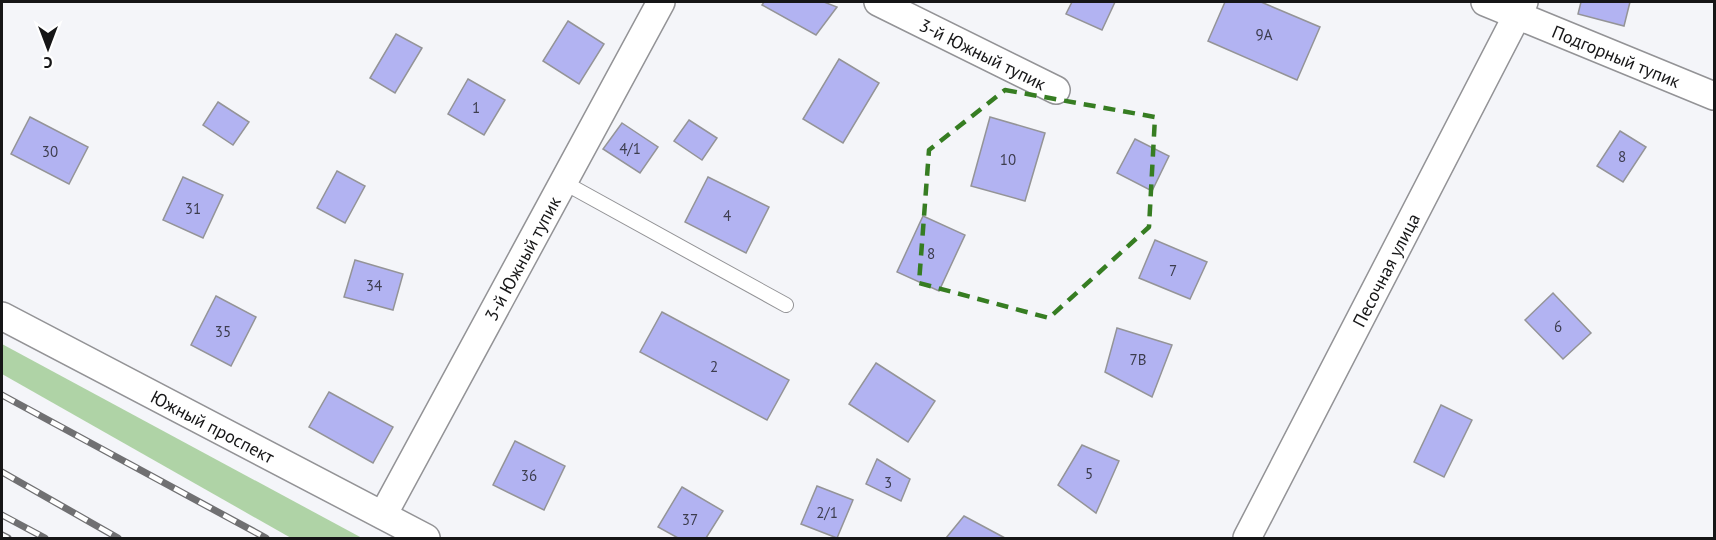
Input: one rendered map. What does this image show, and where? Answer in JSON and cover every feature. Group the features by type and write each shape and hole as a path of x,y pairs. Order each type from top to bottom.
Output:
{"street":[{"name":"3-й Южный тупик","path":"383,515 661,2"},
{"name":"3-й Южный тупик","path":"878,2 1056,90"},
{"name":"Подгорный тупик","path":"1485,2 1521,8 1714,96"},
{"name":"Песочная улица","path":"1247,538 1521,8"},
{"name":"Южный проспект","path":"2,316 426,538"}],"lane":[{"path":"563,182 786,305"}],"highlighted area":[{"path":"1005,90 1155,117 1149,227 1049,318 919,283 929,150"}],"green space":[{"path":"2,344 362,538 291,538 2,374"}],"building":[{"path":"764,2 824,2 837,7 816,35 762,5"},
{"path":"1072,2 1115,2 1102,30 1066,14"},
{"path":"1225,2 1261,2 1320,27 1297,80 1208,41"},
{"path":"1581,2 1630,2 1624,26 1578,14"},
{"path":"568,21 604,44 579,84 543,61"},
{"path":"396,34 422,48 395,93 370,78"},
{"path":"839,59 879,83 843,143 803,119"},
{"path":"468,79 505,100 484,135 448,114"},
{"path":"218,102 249,122 233,145 203,125"},
{"path":"30,117 88,147 69,184 11,154"},
{"path":"990,117 1045,133 1025,201 971,186"},
{"path":"689,120 717,138 702,160 674,141"},
{"path":"622,123 658,147 640,173 603,149"},
{"path":"1620,131 1646,147 1623,182 1597,166"},
{"path":"1135,139 1169,156 1152,191 1117,173"},
{"path":"337,171 365,186 345,223 317,208"},
{"path":"183,177 223,195 203,238 163,220"},
{"path":"708,177 769,207 746,253 685,222"},
{"path":"923,216 965,235 939,291 897,272"},
{"path":"1155,240 1207,262 1190,299 1139,278"},
{"path":"355,260 403,274 393,310 344,297"},
{"path":"1553,293 1591,333 1563,359 1525,320"},
{"path":"216,296 256,317 231,366 191,345"},
{"path":"662,312 789,380 767,420 640,352"},
{"path":"1117,328 1172,345 1152,397 1105,372"},
{"path":"876,363 935,401 908,442 849,404"},
{"path":"329,392 393,427 373,463 309,427"},
{"path":"1441,405 1472,420 1444,477 1414,462"},
{"path":"515,441 565,466 544,510 493,485"},
{"path":"1082,445 1119,461 1096,513 1058,485"},
{"path":"877,459 910,479 901,501 866,484"},
{"path":"817,486 853,500 837,538 801,524"},
{"path":"682,487 723,511 706,538 678,538 658,527"},
{"path":"964,516 1005,538 946,538"}],"railway":[{"path":"2,395 266,538"},
{"path":"2,472 118,538"},
{"path":"2,515 45,538"},
{"path":"2,535 8,538"}]}
